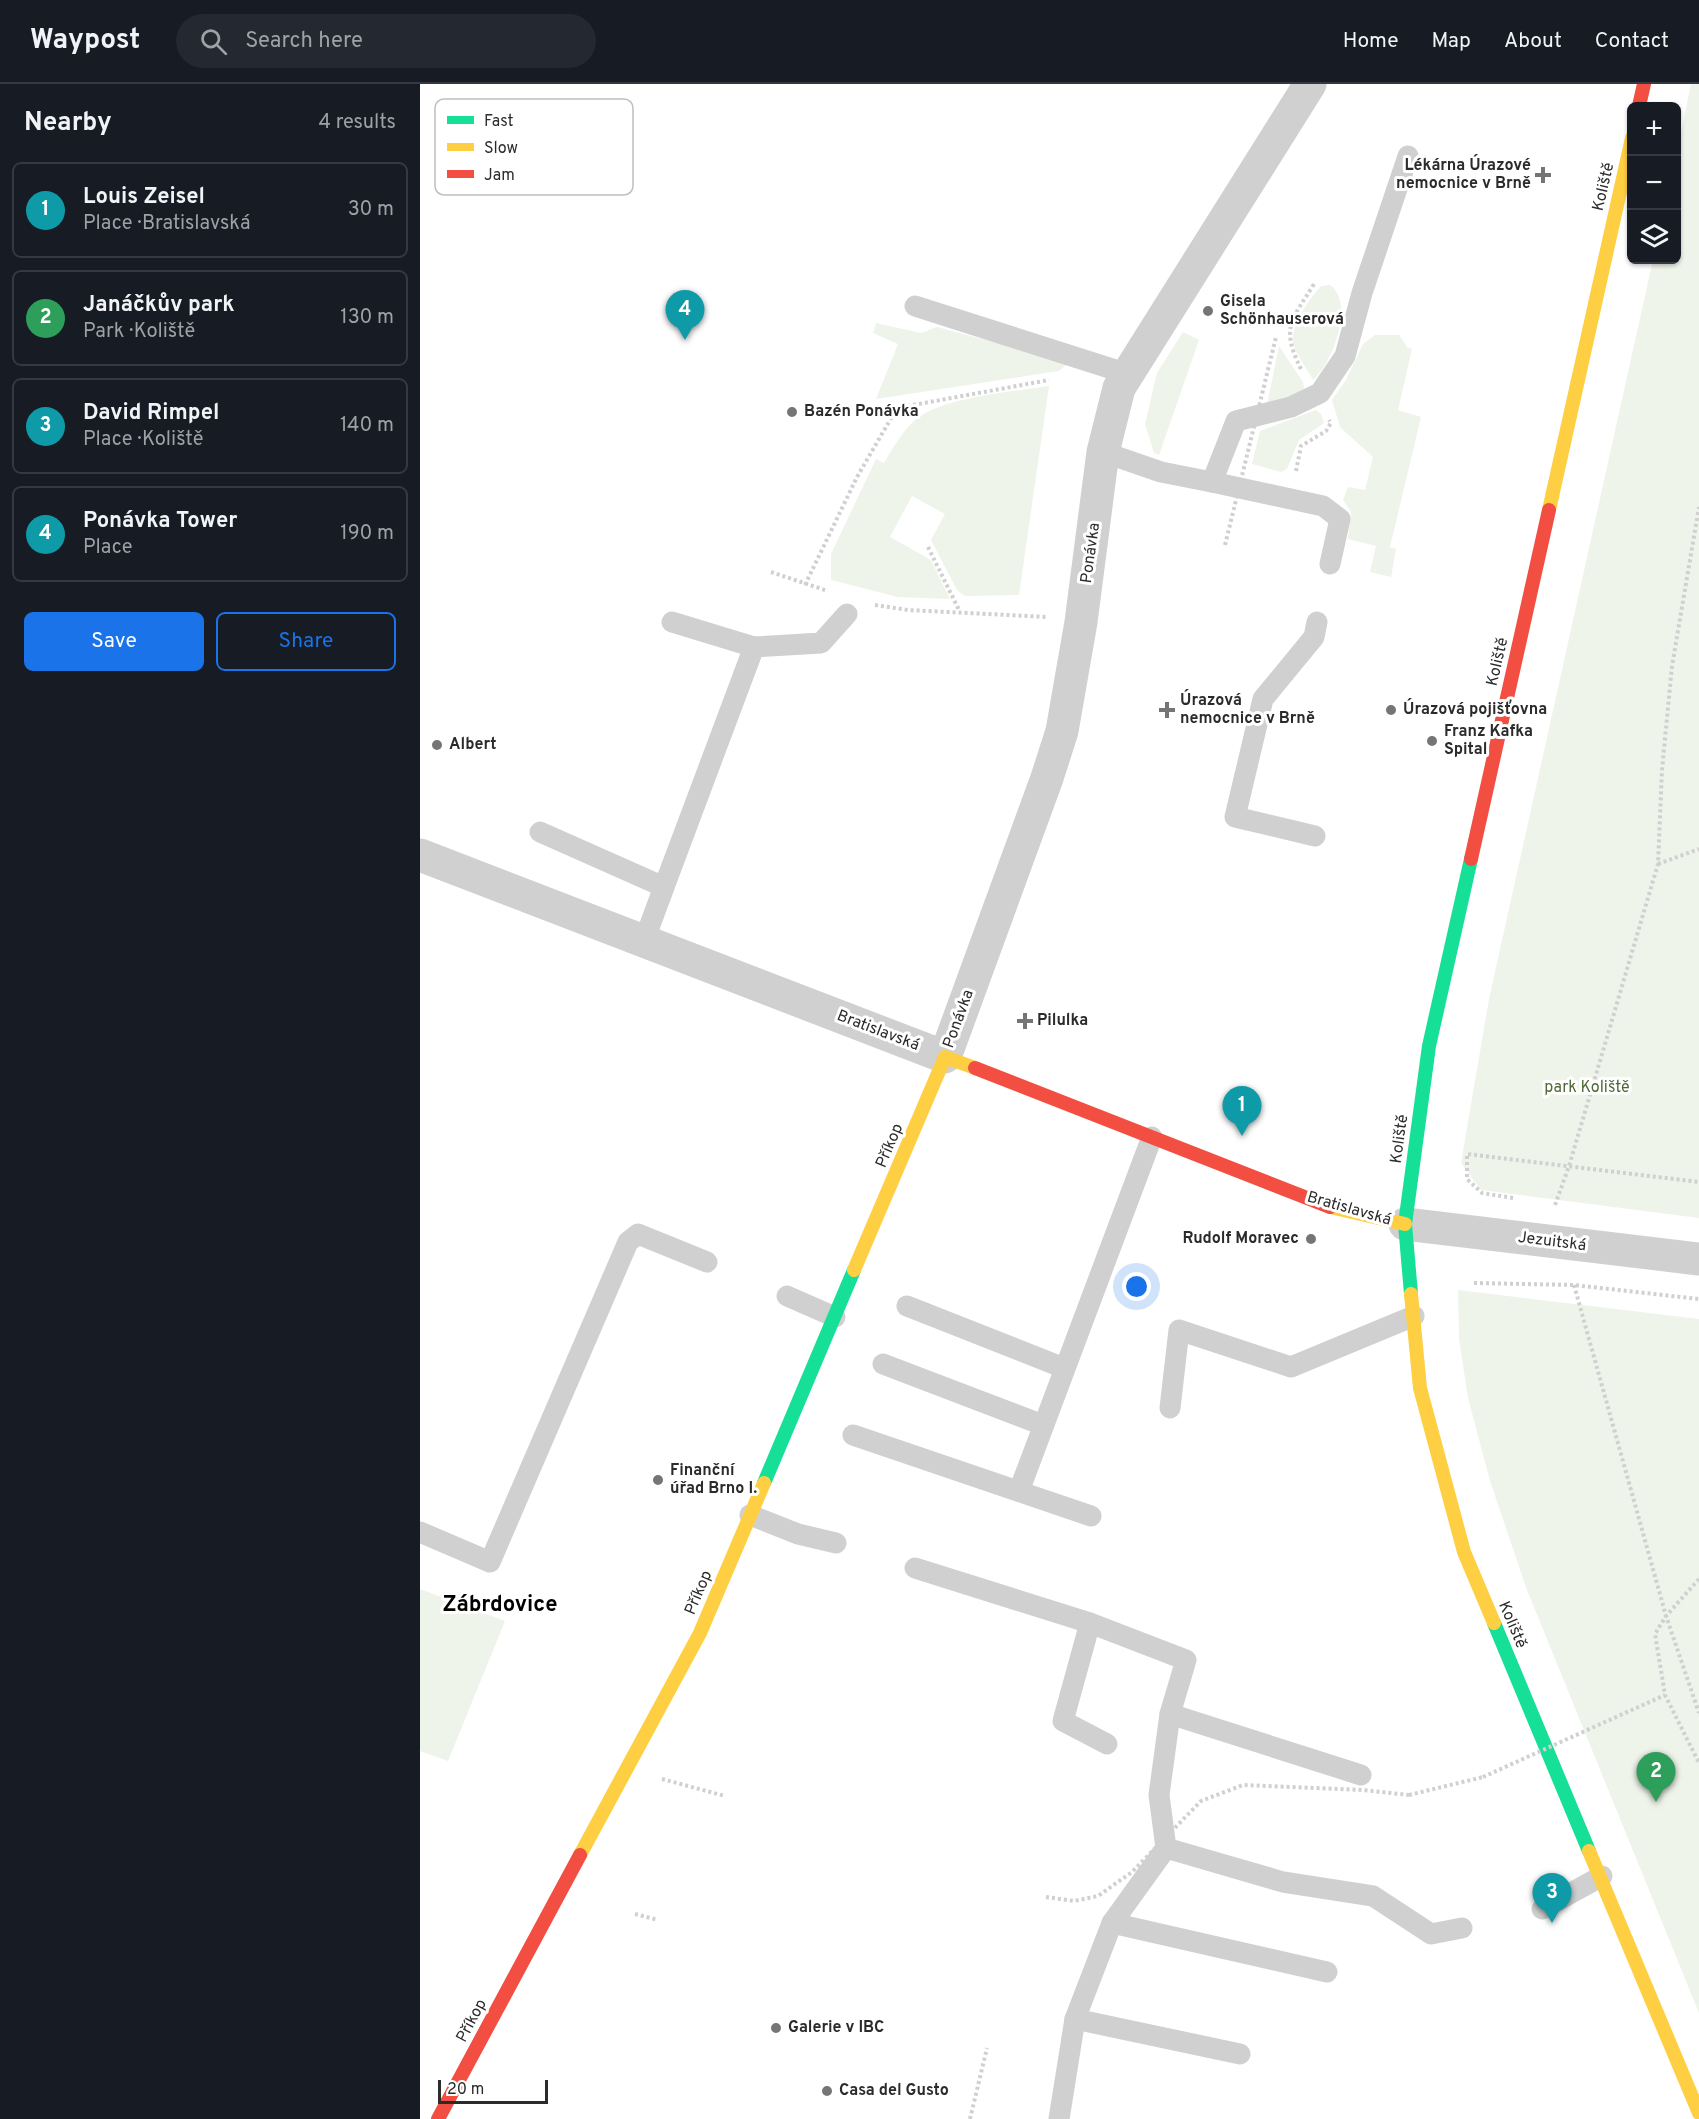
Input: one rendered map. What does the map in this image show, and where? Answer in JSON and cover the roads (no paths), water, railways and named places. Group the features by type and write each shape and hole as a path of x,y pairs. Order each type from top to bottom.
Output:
{"main road":[{"path":"1639,102 1644,84"},
{"name":"Koliště","path":"1628,156 1429,1046 1405,1224 1420,1388 1464,1552 1602,1876 1699,2113"},
{"name":"Bratislavská","path":"945,1057 1334,1208 1405,1224"},
{"name":"Příkop","path":"438,2119 700,1633 945,1057"}],"street":[{"name":"Ponávka","path":"945,1057 1062,731 1081,622 1103,452 1119,388 1310,84"},
{"name":"Bratislavská","path":"420,855 945,1057"},
{"name":"Jezuitská","path":"1405,1224 1699,1259"}],"lane":[{"path":"1212,482 1236,421 1291,406 1320,393 1345,356 1362,293 1408,156"},
{"path":"915,306 1128,374"},
{"path":"1103,452 1161,472 1323,506 1340,519 1330,564"},
{"path":"672,622 754,647 821,643 854,608"},
{"path":"1315,836 1235,817 1263,699 1314,637 1317,622"},
{"path":"644,941 754,647"},
{"path":"540,832 664,887"},
{"path":"1019,1491 1152,1137"},
{"path":"420,1532 490,1562 628,1242 638,1234 650,1237 707,1262"},
{"path":"787,1296 835,1317"},
{"path":"907,1306 1064,1368"},
{"path":"1170,1408 1179,1329 1291,1368 1414,1316"},
{"path":"883,1364 1043,1425"},
{"path":"853,1435 1091,1516"},
{"path":"750,1515 798,1534 836,1543"},
{"path":"915,1568 1090,1623 1186,1660 1170,1714 1159,1795 1166,1848 1112,1923 1075,2019 1059,2119"},
{"path":"1090,1623 1063,1720 1107,1744"},
{"path":"1170,1714 1361,1775"},
{"path":"1166,1848 1283,1882 1373,1896 1431,1934 1462,1928"},
{"path":"1542,1909 1602,1876"},
{"path":"1112,1923 1327,1972"},
{"path":"1075,2019 1240,2054"}],"place":[{"name":"Lékárna Úrazové nemocnice v Brně","path":"1543,175"},
{"name":"Gisela Schönhauserová","path":"1208,311"},
{"name":"Ponávka Tower","path":"685,340"},
{"name":"Bazén Ponávka","path":"792,412"},
{"name":"Úrazová nemocnice v Brně","path":"1167,710"},
{"name":"Úrazová pojišťovna","path":"1391,710"},
{"name":"Franz Kafka Spital","path":"1432,741"},
{"name":"Albert","path":"437,745"},
{"name":"Pilulka","path":"1025,1021"},
{"name":"Louis Zeisel","path":"1242,1136"},
{"name":"Rudolf Moravec","path":"1311,1239"},
{"name":"Finanční úřad Brno I.","path":"658,1480"},
{"name":"Janáčkův park","path":"1656,1802"},
{"name":"David Rimpel","path":"1552,1923"},
{"name":"Galerie v IBC","path":"776,2028"},
{"name":"Casa del Gusto","path":"827,2091"}],"district":[{"name":"Zábrdovice","path":"500,1605"}],"park label":[{"name":"park Koliště","path":"1587,1088"}]}
